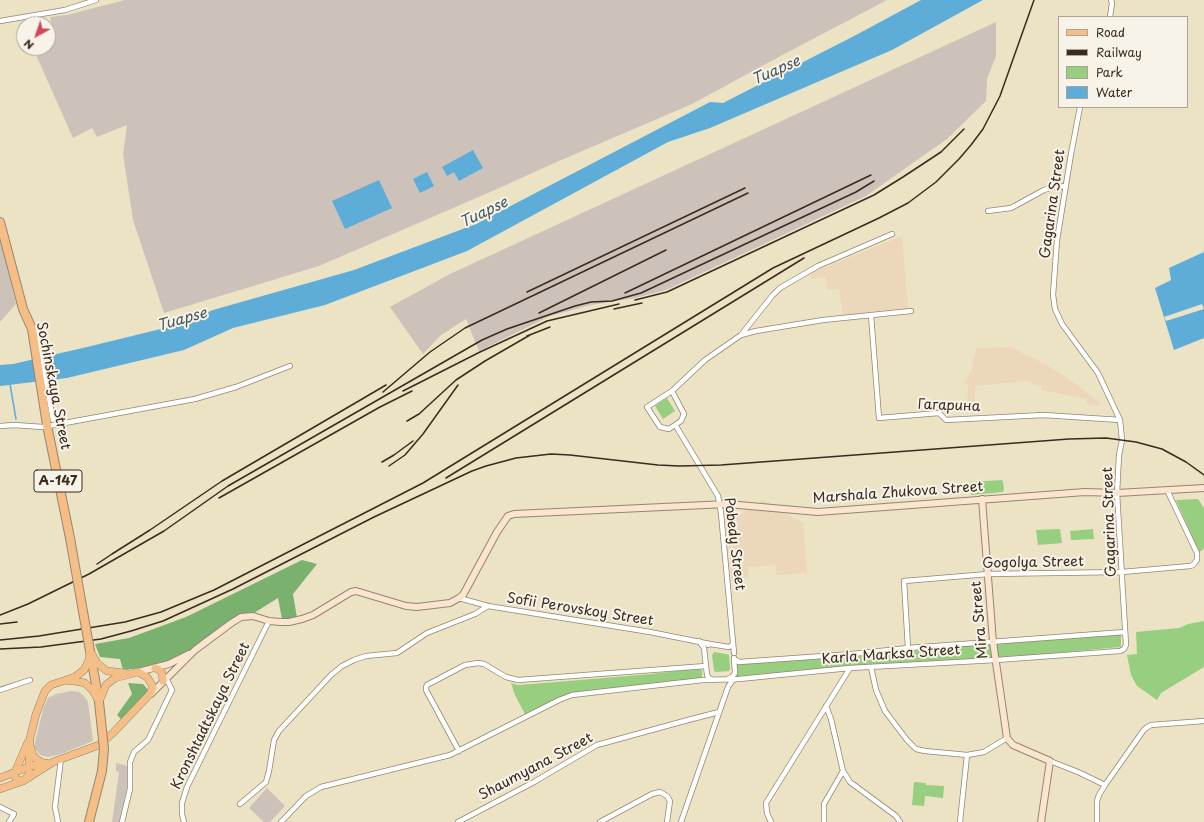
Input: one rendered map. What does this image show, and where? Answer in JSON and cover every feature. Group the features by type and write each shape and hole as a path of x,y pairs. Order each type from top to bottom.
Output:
{"highway":[{"name":"Sochinskaya Street","path":"0,222 19,295 34,328 49,424 90,651"},
{"name":"А-147","path":"89,822 102,771 104,749 99,702 90,651"}],"main road":[{"name":"Marshala Zhukova Street","path":"459,598 497,532 508,516 514,514 720,504 818,512 1085,492 1117,493 1204,488"},
{"name":"Mira Street","path":"982,499 993,642 1007,738"},
{"path":"0,789 23,782 53,762 99,745 113,733 195,650 241,617 253,616 268,621 289,622 313,615 351,592 356,591 406,606 417,607 450,603 459,598"},
{"path":"138,672 169,664 195,650"},
{"name":"А-147","path":"90,651 97,664 107,671 130,674"},
{"name":"А-147","path":"30,734 38,707 45,691 52,685 75,677 84,670 89,660 90,651"},
{"path":"155,668 162,673 165,679"},
{"path":"138,672 147,677 152,685 153,688 150,695"},
{"name":"А-147","path":"99,702 106,685 115,678 138,672"},
{"name":"А-147","path":"58,682 75,681 85,683 93,691 99,702"},
{"path":"30,734 31,750 33,755 36,759 44,763"},
{"path":"23,782 29,775 30,734"},
{"path":"23,782 16,780 14,775 30,734"},
{"path":"1007,738 1013,745 1050,761 1041,822"},
{"path":"0,778 29,767 53,762"}],"street":[{"path":"0,21 65,10 96,0"},
{"path":"1110,16 1111,0"},
{"name":"Gagarina Street","path":"1080,108 1057,240 1053,296 1055,309 1062,324 1098,372 1120,420 1122,440 1117,493 1126,645"},
{"path":"988,210 1011,208 1044,190 1053,187 1066,186"},
{"path":"672,391 684,414 681,421 676,426 669,429 660,427 647,407 672,391 705,360 741,335 780,288 818,266 892,234"},
{"path":"741,335 823,320 911,311"},
{"name":"Гагарина","path":"871,315 879,418 939,413 946,420 1044,415 1120,420"},
{"path":"0,426 14,425 38,428 49,424 195,399 236,387 290,366"},
{"name":"Pobedy Street","path":"676,426 718,496 734,656"},
{"name":"Gogolya Street","path":"908,648 904,581 988,574 1122,572 1190,566 1197,560 1198,556 1196,548 1167,490"},
{"name":"Sofii Perovskoy Street","path":"459,598 488,606 643,630 710,644 729,646"},
{"path":"240,804 266,782 274,740 279,731 331,675 342,666 366,656 397,654 427,633 474,614 488,606"},
{"name":"Kronshtadtskaya Street","path":"184,822 182,803 187,787 268,621"},
{"name":"Karla Marksa Street","path":"734,656 740,662 1125,632"},
{"path":"699,641 705,652"},
{"path":"681,822 730,681 735,673 734,656 732,649 729,646 733,643"},
{"path":"710,644 706,646 706,666 707,675 713,680"},
{"name":"Karla Marksa Street","path":"281,822 306,796 321,787 450,755 565,697 585,693 703,680 730,681 850,668 1120,651 1124,649 1126,645"},
{"path":"459,751 426,690 426,687 427,685 465,665 478,663 484,664 506,677 518,680 706,666"},
{"path":"871,667 876,690 885,711 907,740 916,749 967,755 984,752 1007,738"},
{"path":"771,822 767,813 766,803 850,668"},
{"path":"703,680 707,675"},
{"path":"122,822 130,789 130,762 134,752 148,740 172,690 165,679"},
{"path":"0,690 30,680"},
{"path":"826,706 831,719 843,771 850,782 896,816 900,822"},
{"name":"Shaumyana Street","path":"458,822 534,782 597,745 719,712"},
{"path":"1097,822 1099,795 1143,730 1151,725 1204,721"},
{"path":"960,822 967,755"},
{"path":"58,822 55,807 61,759"},
{"path":"1050,761 1105,785"},
{"path":"824,822 824,804 843,771"},
{"path":"600,822 652,794 660,792 668,796 670,801 667,822"},
{"path":"0,807 14,814 9,822"}],"shaded area":[{"path":"125,0 887,0 692,104 497,189 319,266 164,313 133,220 123,154 127,125 97,137 92,128 73,138 37,56 56,56 56,16 67,15"},
{"path":"996,22 996,56 987,79 986,101 947,139 866,196 666,290 635,298 591,305 550,316 479,351 466,319 441,335 423,354 390,307 450,274"},
{"path":"0,236 16,304 0,322"},
{"path":"902,236 908,309 843,316 839,289 827,290 826,277 811,279 811,273"},
{"path":"1010,347 1045,364 1066,377 1100,403 1098,406 1086,404 1087,399 1041,390 1041,386 1034,385 1026,381 975,386 975,414 967,410 968,384 965,383 972,369 976,348"},
{"path":"763,500 803,523 807,573 776,575 776,565 748,567 749,578 731,579 728,530 733,519"},
{"path":"71,691 79,692 88,702 93,741 61,754 48,757 40,755 34,747 43,709 48,698 56,694"},
{"path":"116,763 128,766 127,787 119,822 112,822 119,772 116,771"},
{"path":"267,788 285,806 270,822 264,822 249,808"}],"green space":[{"path":"667,398 675,411 663,419 655,406"},
{"path":"1002,480 1004,489 1003,492 971,495 971,482"},
{"path":"1198,499 1204,508 1204,549 1199,552 1176,500"},
{"path":"1060,529 1062,543 1038,545 1036,530"},
{"path":"1093,529 1094,539 1071,540 1070,531"},
{"path":"302,560 317,564 293,594 297,618 282,619 278,598 254,613 237,616 194,648 167,662 142,668 123,670 120,659 100,657 95,644 129,638 186,617"},
{"path":"1204,621 1204,667 1161,693 1157,700 1137,686 1131,675 1127,655 1137,654 1136,632 1179,628 1188,624"},
{"path":"1121,634 1121,647 999,658 737,677 737,663 847,656 909,649"},
{"path":"714,652 729,655 729,671 714,671 712,655"},
{"path":"700,668 702,671 702,677 700,680 572,694 526,716 515,695 511,683 517,685 532,684 652,674"},
{"path":"128,683 143,684 149,691 123,721 117,715 132,694"},
{"path":"914,782 926,783 926,785 944,786 943,798 925,796 924,806 912,805"}],"water":[{"path":"921,0 983,0 892,50 710,128 668,142 467,251 325,305 233,328 184,350 67,378 0,386 0,365 13,364 173,326 213,310 354,270 476,224 710,102 723,103"},
{"path":"473,150 483,168 459,181 454,172 447,176 442,167"},
{"path":"427,172 434,186 420,193 413,179"},
{"path":"379,180 392,208 345,229 332,201"},
{"path":"1204,252 1204,338 1174,350 1155,288 1171,280 1169,268"}],"pier":[{"path":"1202,304 1204,309 1166,321 1164,317"}],"waterway":[{"name":"Tuapse","path":"169,317 173,326"},
{"path":"10,384 16,419"}],"railway":[{"path":"0,640 39,636 125,622 161,612 214,590 423,483 773,268 908,203 936,182 959,159 983,129 1000,96 1034,0"},
{"path":"635,300 667,292 874,195 941,152 964,129"},
{"path":"625,293 871,175"},
{"path":"0,615 28,604 89,574 164,531 228,486 482,340 507,329 575,306 591,302 612,301 641,293 856,192 874,181"},
{"path":"527,292 745,188"},
{"path":"383,392 430,352 465,328 748,193"},
{"path":"539,313 666,250"},
{"path":"446,478 804,258"},
{"path":"614,309 642,303"},
{"path":"403,391 480,352 547,321 619,304"},
{"path":"527,336 550,327"},
{"path":"407,421 419,414 456,380 530,335"},
{"path":"97,564 222,481 386,385"},
{"path":"389,466 405,455 423,434 458,385"},
{"path":"219,498 380,407 412,391"},
{"path":"0,649 41,647 101,639 163,621 233,589 374,517 472,471 516,458 551,454 658,465 721,465 1069,439 1106,438 1136,442 1162,449 1186,462 1204,475"},
{"path":"382,462 413,441"},
{"path":"0,624 17,622"}]}
